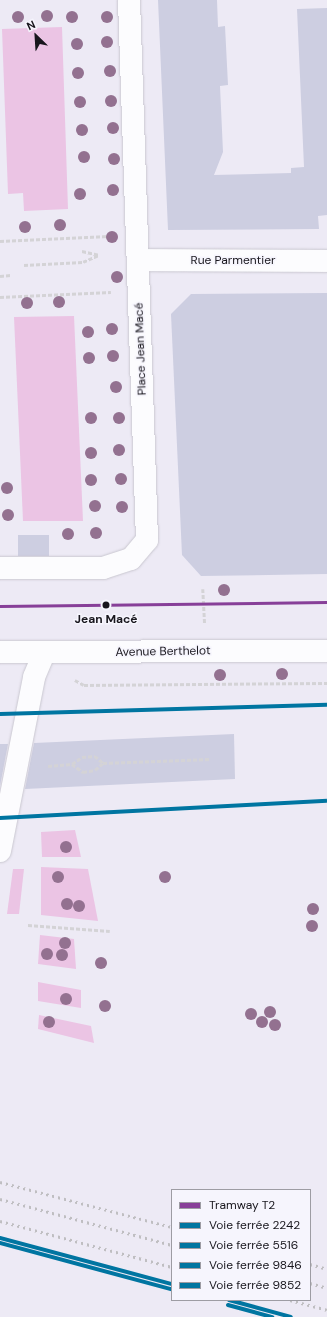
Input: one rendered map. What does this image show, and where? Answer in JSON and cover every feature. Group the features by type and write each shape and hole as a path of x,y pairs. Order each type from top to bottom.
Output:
{"street":[{"name":"Place Jean Macé","path":"0,568 103,568 131,559 147,540 128,0"},
{"name":"Rue Parmentier","path":"138,260 327,261"},
{"name":"Avenue Berthelot","path":"0,652 327,651"},
{"path":"0,851 34,677 44,653"}],"path":[{"path":"0,241 38,237 111,236"},
{"path":"24,265 83,262 99,255 82,251"},
{"path":"0,276 11,275"},
{"path":"0,297 114,292"},
{"path":"203,589 205,630"},
{"path":"69,677 84,685 327,683"},
{"path":"48,766 72,764 82,757 95,756 103,763"},
{"path":"72,764 83,772 95,770 103,763 211,759"},
{"path":"28,924 110,931"}],"shaded area":[{"path":"62,27 68,209 24,211 23,193 8,194 2,29"},
{"path":"74,316 83,521 23,521 14,317"},
{"path":"75,830 81,857 42,857 41,832"},
{"path":"41,867 88,869 98,921 41,915"},
{"path":"13,869 24,869 19,914 7,914"},
{"path":"40,935 74,939 76,969 38,964"},
{"path":"38,982 81,990 81,1008 38,1001"},
{"path":"39,1015 91,1026 94,1043 38,1029"}],"building":[{"path":"158,0 217,0 218,27 225,26 228,85 220,86 223,152 214,175 291,173 291,168 304,167 297,9 327,8 327,215 318,216 319,229 168,230"},
{"path":"327,293 327,574 201,576 182,555 171,314 191,294"},
{"path":"18,535 49,535 49,556 18,556"},
{"path":"234,734 235,779 25,789 34,743"},
{"path":"0,744 8,744 0,786"}],"railway":[{"path":"0,1182 171,1227"},
{"path":"0,1199 171,1245"},
{"path":"0,1221 171,1267"},
{"path":"311,1264 327,1269"},
{"path":"311,1283 327,1288"},
{"path":"294,1301 327,1310"}],"tram line":[{"name":"T2","path":"0,606 327,602"}],"rail line":[{"name":"9852","path":"0,714 327,705"},
{"name":"9846","path":"0,818 327,801"},
{"name":"2242","path":"0,1238 171,1284"},
{"name":"5516","path":"0,1243 171,1289"},
{"name":"2242","path":"233,1301 291,1317"},
{"name":"5516","path":"228,1305 272,1317"}],"place":[{"name":"Jean Macé","path":"106,605"}]}
